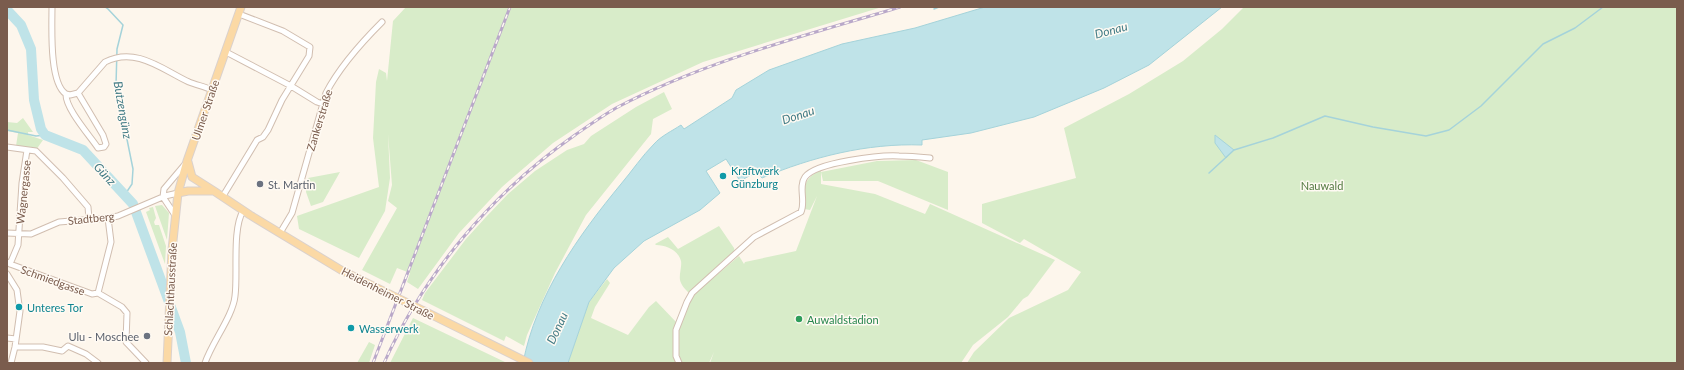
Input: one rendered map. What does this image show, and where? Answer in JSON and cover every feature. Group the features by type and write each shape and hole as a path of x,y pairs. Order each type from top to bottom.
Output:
{"main road":[{"name":"Ulmer Straße","path":"175,215 178,193 188,161 240,11"},
{"name":"Heidenheimer Straße","path":"188,161 192,177 223,196 243,211 341,270 529,363"},
{"path":"178,193 188,191 214,191"},
{"name":"Schlachthausstraße","path":"167,363 175,215"}],"street":[{"path":"52,7 52,32 56,76 62,91 66,94 70,95 78,93 106,62 123,58 148,60 189,82 212,90"},
{"path":"223,196 257,140 263,137 268,130 278,108 309,56 310,47 282,31 240,11"},
{"name":"Zankerstraße","path":"280,233 292,213 326,93 336,75 351,55 382,22"},
{"path":"226,52 323,104"},
{"path":"66,94 65,99 69,106 98,148 104,147 106,144 103,135 78,93"},
{"path":"7,147 36,152 63,178 88,207 89,219"},
{"name":"Wagnergasse","path":"18,234 22,183 27,150"},
{"path":"679,363 676,356 676,330 690,296 754,237 801,212 804,206 802,185 805,177 815,170 838,163 876,157 898,156 930,158"},
{"path":"175,215 163,197 164,189 188,161"},
{"name":"Stadtberg","path":"7,233 31,234 60,222 108,218 122,214 163,197 178,193"},
{"path":"205,363 214,340 230,313 235,297 237,243 240,215 243,211"},
{"path":"98,293 111,242 108,218"},
{"path":"8,263 18,246 18,234"},
{"name":"Schmiedgasse","path":"8,263 92,294 98,293 122,307 127,313 126,342 146,363"},
{"path":"7,274 17,290 20,305"},
{"path":"11,363 20,312"},
{"path":"7,338 16,339"},
{"path":"15,347 42,347 62,351 68,346 86,354 98,363"}],"green space":[{"path":"406,7 882,7 703,62 612,104 553,143 502,187 459,233 418,289 407,282 410,273 397,268 390,284 362,270 397,208 388,201 392,185 388,134 390,178 385,211 359,258 299,229 297,216 379,187 373,138 376,82 379,69 386,73 387,81 393,21"},
{"name":"Nauwald","path":"1244,7 1677,7 1677,363 967,363 974,352 1009,318 1068,290 1081,272 1024,239 1020,243 982,223 982,204 1076,178 1064,128 1129,94 1183,61 1222,29"},
{"path":"664,92 672,109 653,119 651,134 586,215 555,273 527,335 524,346 506,336 504,341 422,300 425,293 466,239 508,194 535,171 567,150 584,144 591,136 636,107"},
{"path":"23,118 33,132 28,132 28,135 43,140 36,150 16,146 18,133 7,131 7,122 17,123"},
{"path":"916,160 948,172 948,210 878,181 823,181 821,172 877,161"},
{"path":"821,170 821,184 875,194 925,214 930,204 1055,260 1028,296 1023,299 1008,317 973,345 961,363 710,363 714,352 709,363 568,363 589,302 607,279 610,283 595,307 591,318 628,335 649,307 656,301 677,323 692,296 739,256 744,264 745,262 796,251 817,196 810,210 804,209 805,186 810,177"},
{"path":"340,172 323,202 311,206 306,192 308,178"},
{"path":"162,205 169,213 167,240 155,206"},
{"path":"153,207 156,218 154,222 155,225 159,225 166,246 165,264 146,212 150,210 149,208"},
{"path":"719,226 734,248 735,253 689,293 683,287 681,282 681,261 677,254 668,247 655,244 668,237 678,249"},
{"path":"413,318 507,363 390,363"},
{"path":"369,342 375,345 369,363 357,363"}],"water":[{"name":"Donau","path":"985,7 1222,7 1149,65 1104,88 1034,117 971,133 922,140 922,145 881,146 840,153 781,170 762,178 759,175 751,175 740,181 726,159 706,171 720,193 700,210 644,241 614,268 589,302 568,363 523,363 529,338 538,314 548,290 561,268 589,224 645,153 660,138 681,125 684,129 732,98 736,90 769,70 842,44 915,28"},
{"path":"1215,135 1234,150 1226,158 1215,143"}],"waterway":[{"name":"Butzengünz","path":"105,7 123,25 117,49 116,85 133,169 132,184 124,196"},
{"path":"934,9 939,7"},
{"path":"1209,173 1234,150 1273,138 1325,116 1373,127 1426,136 1449,130 1481,106 1543,44 1575,28 1603,7"},
{"name":"Günz","path":"7,10 21,25 31,49 34,100 41,129 45,135 83,150 133,204 180,332 186,363"},
{"path":"7,130 36,136 45,135"}],"railway":[{"path":"373,363 510,7"},
{"path":"384,363 401,329 420,297 464,236 489,208 516,182 545,157 585,128 616,108 684,76 791,39 900,7"}],"place":[{"name":"Kraftwerk Günzburg","path":"723,176"},
{"name":"St. Martin","path":"260,184"},
{"name":"Unteres Tor","path":"19,307"},
{"name":"Auwaldstadion","path":"799,319"},
{"name":"Wasserwerk","path":"351,328"},
{"name":"Ulu - Moschee","path":"147,336"}]}
